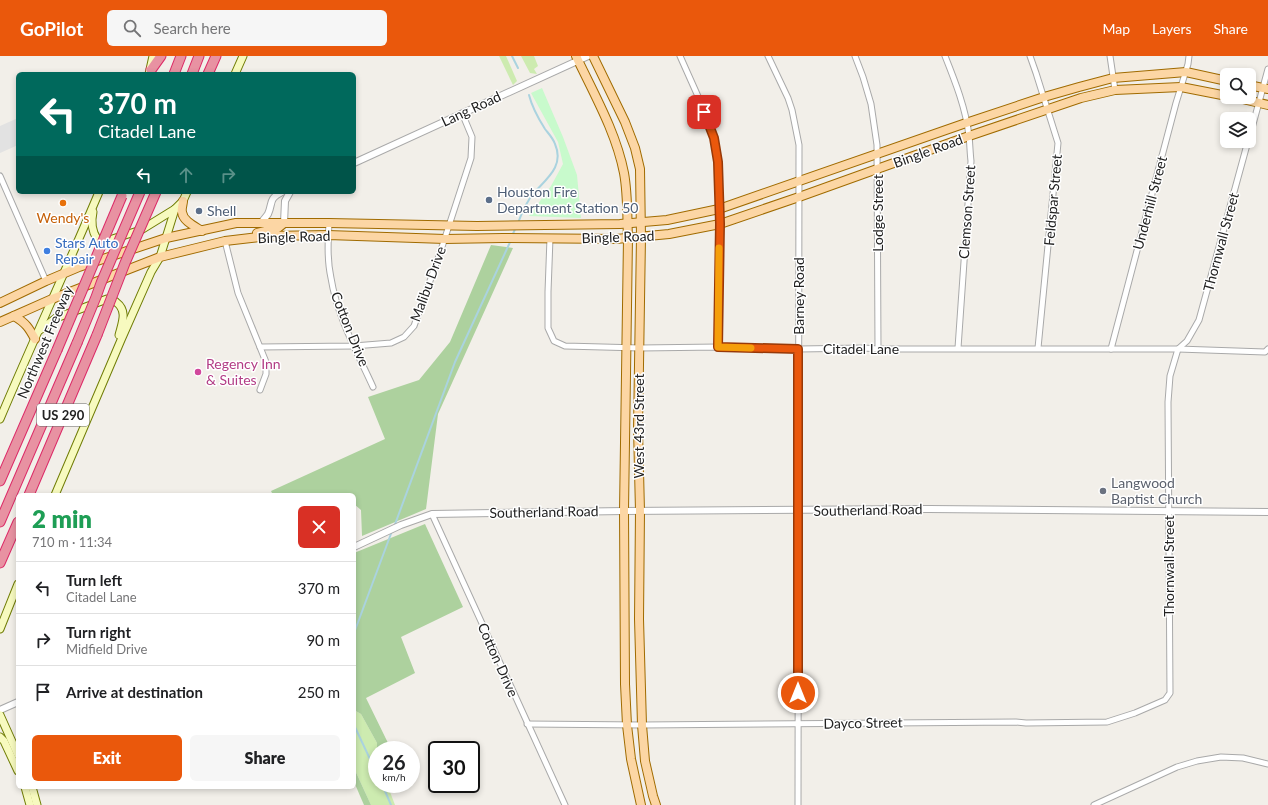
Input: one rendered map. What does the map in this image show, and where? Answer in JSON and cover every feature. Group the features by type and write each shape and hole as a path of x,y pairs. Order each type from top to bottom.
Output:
{"highway":[{"path":"150,72 161,56"},
{"path":"175,72 182,56"},
{"path":"193,72 199,56"},
{"path":"209,72 216,56"},
{"name":"Northwest Freeway","path":"0,482 123,194"},
{"path":"0,522 139,194"},
{"name":"US 290","path":"30,493 155,194"},
{"path":"0,563 16,527"}],"main road":[{"path":"150,72 154,56"},
{"path":"236,72 243,56"},
{"name":"West 43rd Street","path":"593,56 625,122 635,148 640,169 641,237 638,429 640,511 639,619 642,725 646,761 656,805"},
{"name":"West 43rd Street","path":"577,58 610,128 623,171 627,193 628,238 624,511 625,684 627,725 631,759 641,805"},
{"name":"Bingle Road","path":"0,303 46,280 166,238 236,224 329,223 477,226 628,224 667,220 719,209 800,182 966,122 1044,97 1113,78 1186,72 1220,79"},
{"name":"Bingle Road","path":"0,322 52,299 160,257 228,241 268,236 328,235 444,239 616,239 669,234 720,224 1081,98 1116,90 1181,87 1220,95"},
{"path":"1256,87 1266,89"},
{"path":"1256,101 1268,104"},
{"path":"610,128 625,122"},
{"path":"0,419 98,194"},
{"path":"186,194 183,201 182,212 184,218 187,222 202,231"},
{"path":"94,204 92,217 94,234 97,239 106,241 141,230 175,209 183,201"},
{"path":"56,493 115,353 151,272 160,257 175,209"},
{"path":"228,241 278,228 284,223"},
{"path":"477,226 477,238"},
{"path":"40,330 56,318 107,299 112,299 123,309 124,316 115,353"},
{"path":"14,316 28,326 35,340"},
{"path":"625,429 638,429"},
{"path":"0,629 16,589"},
{"path":"624,621 639,619"},
{"path":"0,714 16,750"},
{"path":"0,737 4,741 16,767"},
{"path":"26,789 30,805"},
{"path":"33,789 37,805"}],"street":[{"name":"Lang Road","path":"356,162 577,58 588,56"},
{"path":"680,56 714,138 718,162 720,224 718,347"},
{"name":"Barney Road","path":"768,56 788,98 795,121 799,145 798,805"},
{"name":"Lodge Street","path":"855,56 871,104 878,154 878,349"},
{"name":"Clemson Street","path":"945,56 956,82 966,122 971,161 958,348"},
{"name":"Feldspar Street","path":"1030,56 1058,143 1038,348"},
{"path":"1110,56 1116,90"},
{"name":"Underhill Street","path":"1111,349 1186,72 1189,56"},
{"name":"Thornwall Street","path":"1256,113 1259,102 1266,89 1268,69"},
{"name":"Malibu Drive","path":"260,346 354,346 391,343 404,337 414,326 471,158 472,137 462,113"},
{"name":"Thornwall Street","path":"1148,707 1165,700 1170,693 1168,397 1170,376 1178,349 1187,341 1199,320 1247,148"},
{"path":"0,176 46,280"},
{"path":"261,223 268,214 272,200 277,194"},
{"path":"284,223 285,201 289,194"},
{"name":"Cotton Drive","path":"329,223 328,245 330,277 334,294 354,346 373,387"},
{"name":"Citadel Lane","path":"550,238 548,328 554,341 565,346 626,348 718,347 798,349 1178,349 1265,352 1268,349"},
{"path":"228,241 238,293 266,362 266,374 260,390"},
{"name":"Southerland Road","path":"356,546 401,525 432,514 624,511 973,509 1268,512"},
{"name":"Cotton Drive","path":"432,514 565,805"},
{"path":"0,710 16,703"},
{"name":"Dayco Street","path":"527,724 642,725 1107,722 1148,707"},
{"path":"1094,805 1177,767 1197,761 1221,757 1243,758 1268,764"}],"green space":[{"path":"499,56 506,56 517,81 513,85"},
{"path":"521,56 534,56 538,66 534,69 537,74 530,73"},
{"path":"542,88 577,175 581,218 529,216 551,186 563,164 558,142 531,93"},
{"path":"491,245 513,248 438,414 426,509 362,536 361,510 356,506 356,493 272,493 271,491 385,439 368,397 419,380 450,342"},
{"path":"425,524 463,607 401,637 415,673 366,698 387,741 376,741 361,714 356,711 356,552"},
{"path":"356,711 361,714 376,741 368,741 368,793 390,793 395,805 371,805 356,772"},
{"path":"356,772 371,805 364,805 356,787"}],"shaded area":[{"path":"16,119 16,146 0,153 0,126"}],"waterway":[{"path":"512,56 518,68"},
{"path":"518,223 530,198 555,168 558,153 552,138 538,117 529,95"},
{"path":"512,236 516,227"},
{"path":"394,527 455,362 511,240"},
{"path":"356,628 392,531"},
{"path":"356,729 368,755"},
{"path":"386,793 391,805"}],"slow traffic":[{"path":"719,248 718,347 751,348"}],"place":[{"name":"Houston Fire Department Station 50","path":"489,200"},
{"name":"Wendy's","path":"63,203"},
{"name":"Shell","path":"199,211"},
{"name":"Stars Auto Repair","path":"47,251"},
{"name":"Regency Inn & Suites","path":"198,372"},
{"name":"Langwood Baptist Church","path":"1103,491"}],"route":[{"path":"704,112 714,138 718,162 720,224 718,347 798,349 798,693"}]}
